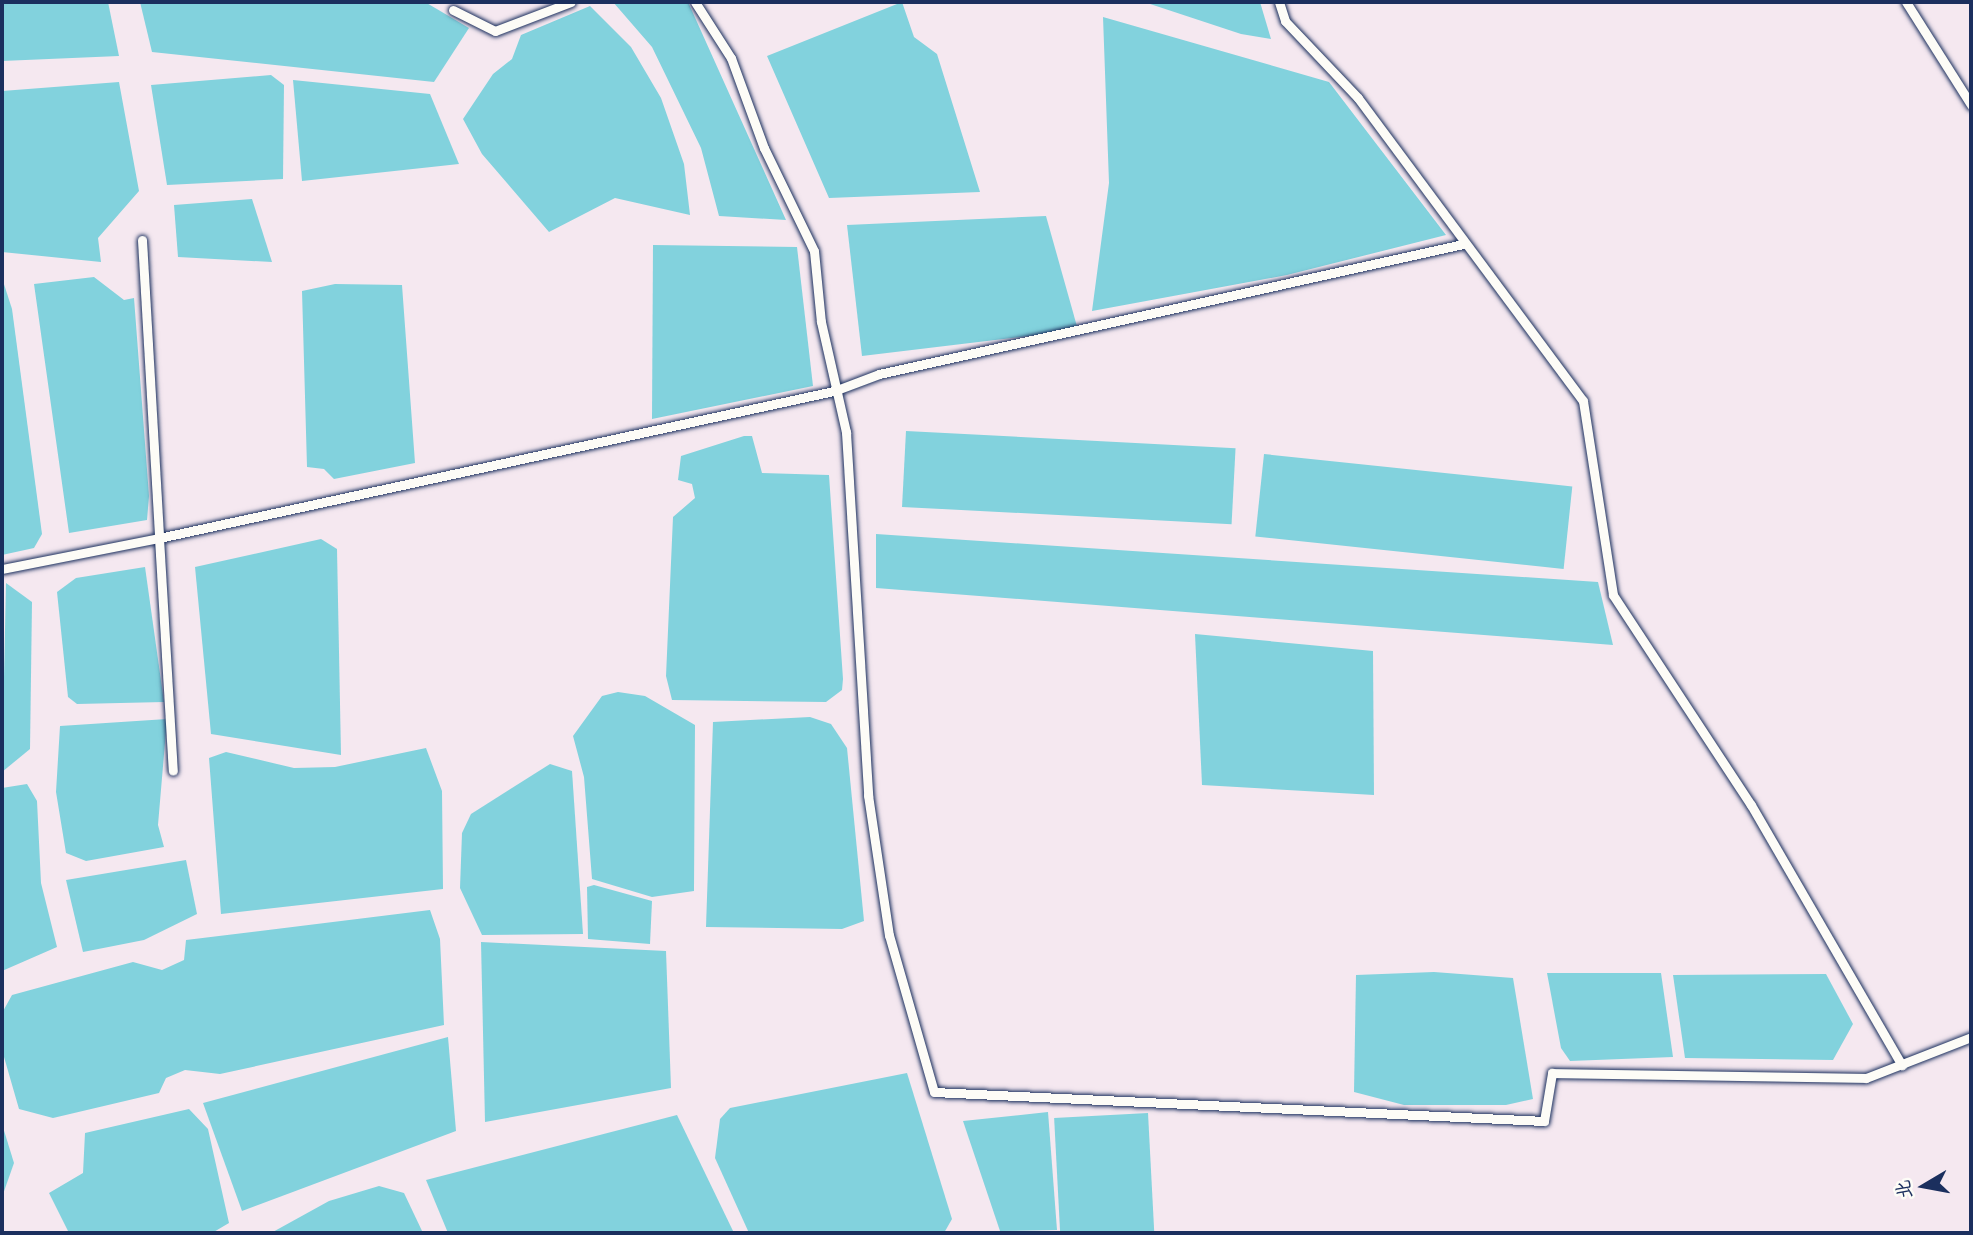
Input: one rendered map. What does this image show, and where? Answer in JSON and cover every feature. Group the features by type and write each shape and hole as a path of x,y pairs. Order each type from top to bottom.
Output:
{"lane":[{"path":"453,10 495,31 571,2"},
{"path":"695,2 731,58 764,148 805,221 834,391 846,432 868,795 889,935 934,1092 1544,1121 1552,1073 1866,1078 1971,1037"},
{"path":"1279,2 1285,21 1358,98 1463,244 1583,401 1613,595 1751,805 1902,1065"},
{"path":"1906,2 1971,105"},
{"path":"142,240 173,771"},
{"path":"2,569 159,538 834,391 879,374 1463,244"}],"water":[{"path":"2,2 108,2 119,56 2,61"},
{"path":"140,2 425,2 469,28 434,82 152,52"},
{"path":"613,2 688,2 786,220 719,216 701,148 652,47"},
{"path":"902,2 914,37 937,54 980,192 829,198 767,56"},
{"path":"1144,2 1260,2 1271,39 1241,34"},
{"path":"590,6 631,47 661,98 684,164 690,215 615,198 549,232 482,154 463,119 493,74 512,59 521,35"},
{"path":"1103,17 1329,82 1446,235 1287,275 1092,311 1109,183"},
{"path":"271,75 284,85 283,179 167,185 151,85"},
{"path":"293,80 430,94 459,164 302,181"},
{"path":"119,82 139,191 98,238 101,262 2,252 2,91"},
{"path":"252,199 272,262 178,257 174,205"},
{"path":"1046,216 1078,330 862,356 847,225"},
{"path":"653,245 797,247 813,386 652,419"},
{"path":"94,277 124,300 134,298 149,496 147,520 69,533 34,284"},
{"path":"2,278 12,309 42,534 34,548 2,555"},
{"path":"335,284 402,285 415,463 334,479 324,469 307,467 302,291"},
{"path":"906,431 1236,448 1232,524 902,507"},
{"path":"744,436 752,436 762,473 829,475 843,679 842,690 826,702 672,700 666,676 673,517 695,498 692,484 678,480 681,456"},
{"path":"1264,454 1572,486 1564,569 1255,537"},
{"path":"876,534 1598,582 1613,645 876,588"},
{"path":"321,539 337,549 341,755 211,734 195,567"},
{"path":"145,567 164,702 77,704 68,697 57,592 76,578"},
{"path":"6,583 32,602 30,749 2,772"},
{"path":"1195,634 1373,651 1374,795 1202,785"},
{"path":"618,692 645,696 695,725 694,891 652,897 592,879 584,777 573,736 602,696"},
{"path":"810,717 831,724 847,748 864,921 842,929 706,927 713,722"},
{"path":"167,719 158,825 164,847 86,861 66,853 56,792 60,726"},
{"path":"426,748 442,791 443,889 221,914 209,758 226,752 294,768 335,767"},
{"path":"550,764 572,771 583,934 482,935 460,888 462,833 471,814"},
{"path":"27,784 37,801 41,883 57,947 2,971 2,788"},
{"path":"186,860 197,914 144,940 83,952 66,880"},
{"path":"594,885 652,901 650,944 588,939 587,887"},
{"path":"430,910 440,939 444,1025 220,1074 185,1070 166,1078 159,1093 53,1118 19,1109 2,1050 2,1013 12,995 133,962 162,970 184,960 186,940"},
{"path":"481,942 666,951 671,1088 485,1122"},
{"path":"1434,972 1513,978 1533,1099 1506,1105 1404,1105 1354,1092 1356,975"},
{"path":"1547,973 1661,973 1673,1057 1570,1061 1561,1048"},
{"path":"1826,974 1853,1024 1833,1060 1685,1058 1673,975"},
{"path":"448,1037 456,1131 242,1211 203,1103"},
{"path":"907,1073 952,1219 944,1233 749,1233 715,1158 720,1119 730,1108"},
{"path":"189,1109 208,1129 229,1223 212,1233 69,1233 49,1193 83,1173 85,1133"},
{"path":"1048,1112 1057,1230 1000,1231 963,1121"},
{"path":"1148,1113 1154,1233 1060,1233 1054,1118"},
{"path":"677,1115 734,1233 448,1233 426,1180"},
{"path":"2,1124 14,1163 2,1197"},
{"path":"379,1186 404,1193 423,1233 271,1233 329,1201"}]}
